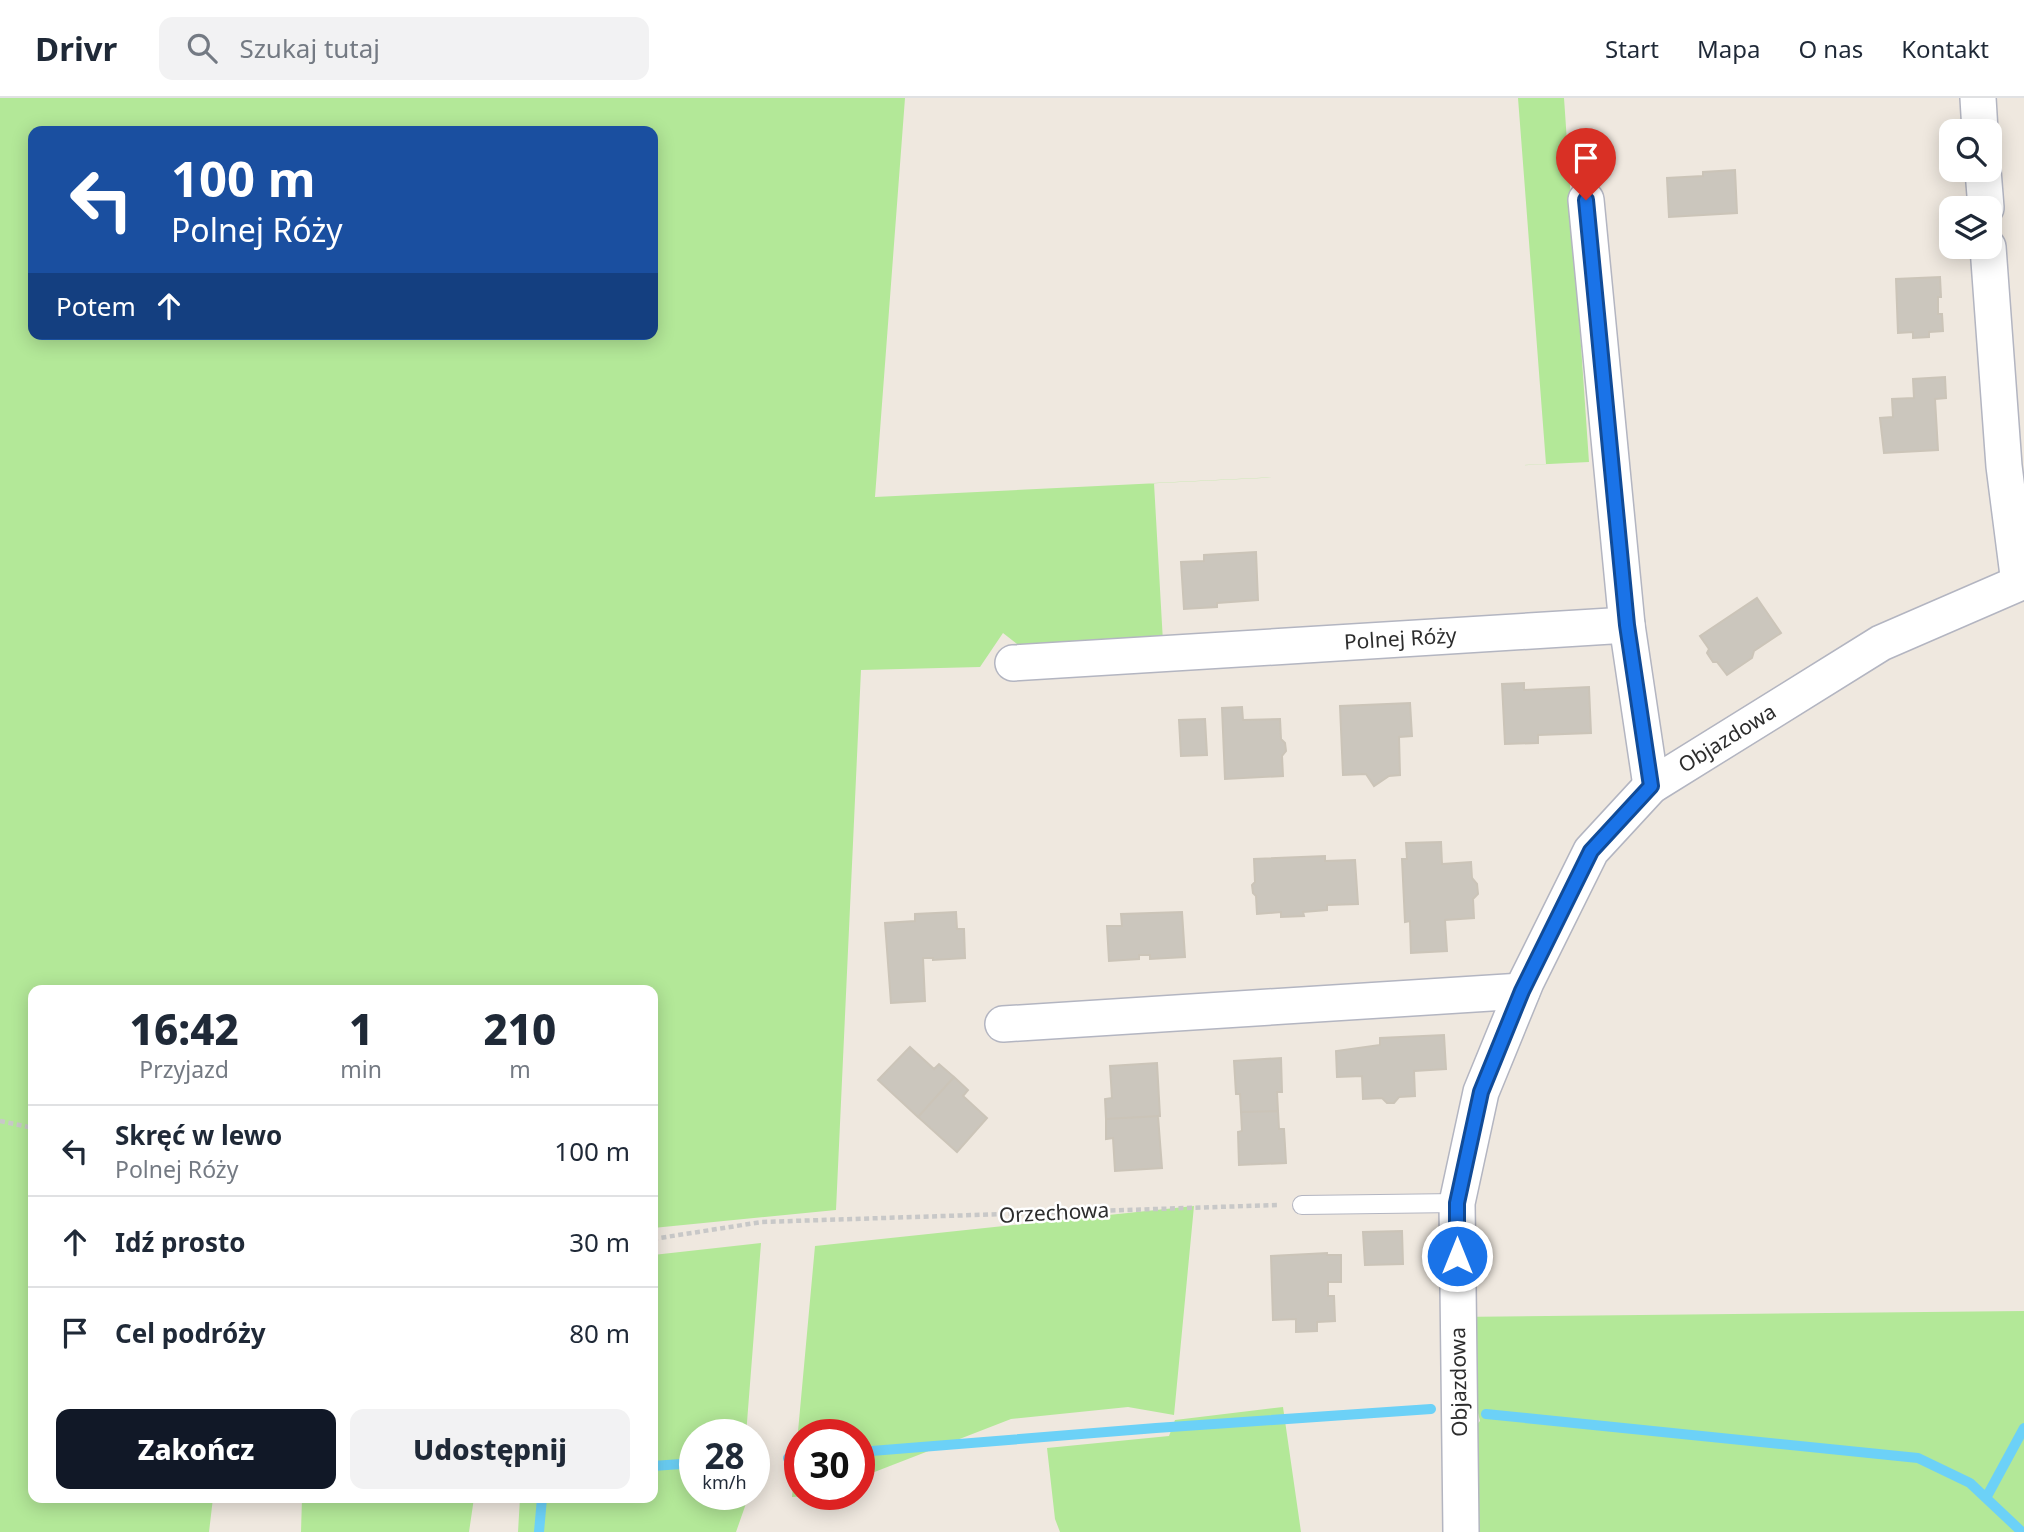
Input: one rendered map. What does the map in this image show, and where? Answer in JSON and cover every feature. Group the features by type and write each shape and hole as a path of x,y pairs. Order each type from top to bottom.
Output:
{"street":[{"path":"1978,98 1979,119"},
{"path":"1586,200 1627,625 1651,786"},
{"name":"Objazdowa","path":"1461,1532 1457,1203 1481,1092 1522,991 1591,851 1651,786 1881,643 2022,582 2004,466 1989,259"},
{"name":"Polnej Róży","path":"1013,663 1627,625"},
{"path":"1003,1024 1522,991"}],"lane":[{"path":"1303,1205 1457,1203"}],"path":[{"path":"0,1121 28,1127"},
{"name":"Orzechowa","path":"658,1238 762,1222 999,1216 1194,1206 1303,1205"}],"green space":[{"path":"0,98 905,98 875,497 1154,483 1163,642 1026,651 1003,633 980,667 861,670 836,1210 658,1228 658,985 28,985 28,1503 212,1503 209,1532 0,1532"},
{"path":"1518,98 1564,98 1589,462 1462,468 1546,464"},
{"path":"1194,1206 1174,1415 1128,1407 1011,1419 875,1472 875,1419 799,1419 815,1246"},
{"path":"761,1243 747,1419 679,1419 679,1510 744,1510 736,1532 518,1532 520,1503 658,1503 658,1254"},
{"path":"2024,1311 2024,1532 1474,1532 1470,1432 1480,1421 1454,1317"},
{"path":"1283,1407 1301,1532 1060,1532 1055,1519 1047,1448 1169,1436 1175,1420"},
{"path":"302,1503 473,1503 469,1532 301,1532"}],"building":[{"path":"1735,170 1737,213 1669,217 1667,178 1703,176 1703,172"},
{"path":"1940,277 1938,314 1942,314 1943,331 1929,332 1929,337 1913,338 1913,332 1898,333 1896,279"},
{"path":"1945,377 1946,398 1935,399 1938,450 1884,453 1880,418 1893,417 1892,399 1914,398 1913,379"},
{"path":"1256,552 1258,600 1184,609 1181,562 1204,561 1204,555"},
{"path":"1757,598 1781,633 1754,651 1752,658 1727,675 1717,662 1713,662 1707,653 1709,649 1700,636"},
{"path":"1524,683 1524,690 1589,687 1591,733 1538,735 1538,743 1505,744 1502,684"},
{"path":"1410,703 1412,736 1399,737 1400,775 1389,776 1374,786 1366,774 1343,775 1340,706"},
{"path":"1242,707 1243,720 1280,719 1281,739 1285,743 1286,751 1282,756 1283,776 1225,779 1222,708"},
{"path":"1205,719 1207,755 1181,756 1179,720"},
{"path":"1441,842 1442,864 1471,862 1472,878 1477,884 1478,894 1473,899 1474,918 1445,920 1447,951 1411,953 1410,921 1405,922 1402,859 1407,859 1406,843"},
{"path":"1325,856 1325,861 1355,860 1358,904 1327,905 1327,910 1303,912 1304,916 1281,917 1281,912 1257,914 1252,885 1255,882 1254,859"},
{"path":"956,912 957,929 964,929 965,958 923,958 925,1001 891,1003 885,923 915,921 915,914"},
{"path":"1182,912 1185,957 1150,959 1150,955 1139,955 1139,959 1109,961 1107,926 1122,926 1121,914"},
{"path":"1444,1035 1446,1069 1414,1071 1415,1096 1399,1097 1394,1103 1387,1103 1382,1098 1363,1099 1362,1076 1337,1077 1336,1051 1380,1045 1380,1038"},
{"path":"910,1047 934,1069 939,1064 954,1077 918,1117 878,1080"},
{"path":"1281,1058 1282,1092 1277,1092 1278,1111 1241,1112 1240,1094 1236,1094 1234,1061"},
{"path":"1157,1063 1160,1116 1106,1119 1105,1099 1112,1098 1110,1066"},
{"path":"954,1077 968,1090 963,1096 987,1118 957,1152 918,1117"},
{"path":"1278,1111 1279,1129 1284,1129 1286,1163 1239,1165 1238,1132 1242,1131 1241,1112"},
{"path":"1158,1116 1162,1168 1115,1171 1113,1138 1106,1139 1106,1119"},
{"path":"1402,1231 1403,1264 1365,1265 1363,1232"},
{"path":"1327,1253 1341,1255 1341,1282 1328,1282 1328,1296 1334,1296 1335,1321 1317,1322 1317,1331 1296,1332 1296,1319 1273,1320 1271,1256"}],"waterway":[{"path":"875,1451 1431,1409"},
{"path":"1486,1414 1918,1458 1970,1483 2022,1532"},
{"path":"1986,1498 2024,1428"},
{"path":"658,1466 679,1464"},
{"path":"539,1532 542,1503"}],"route":[{"path":"1457,1256 1457,1203 1481,1092 1522,991 1591,851 1651,786 1627,625 1586,200"}]}
